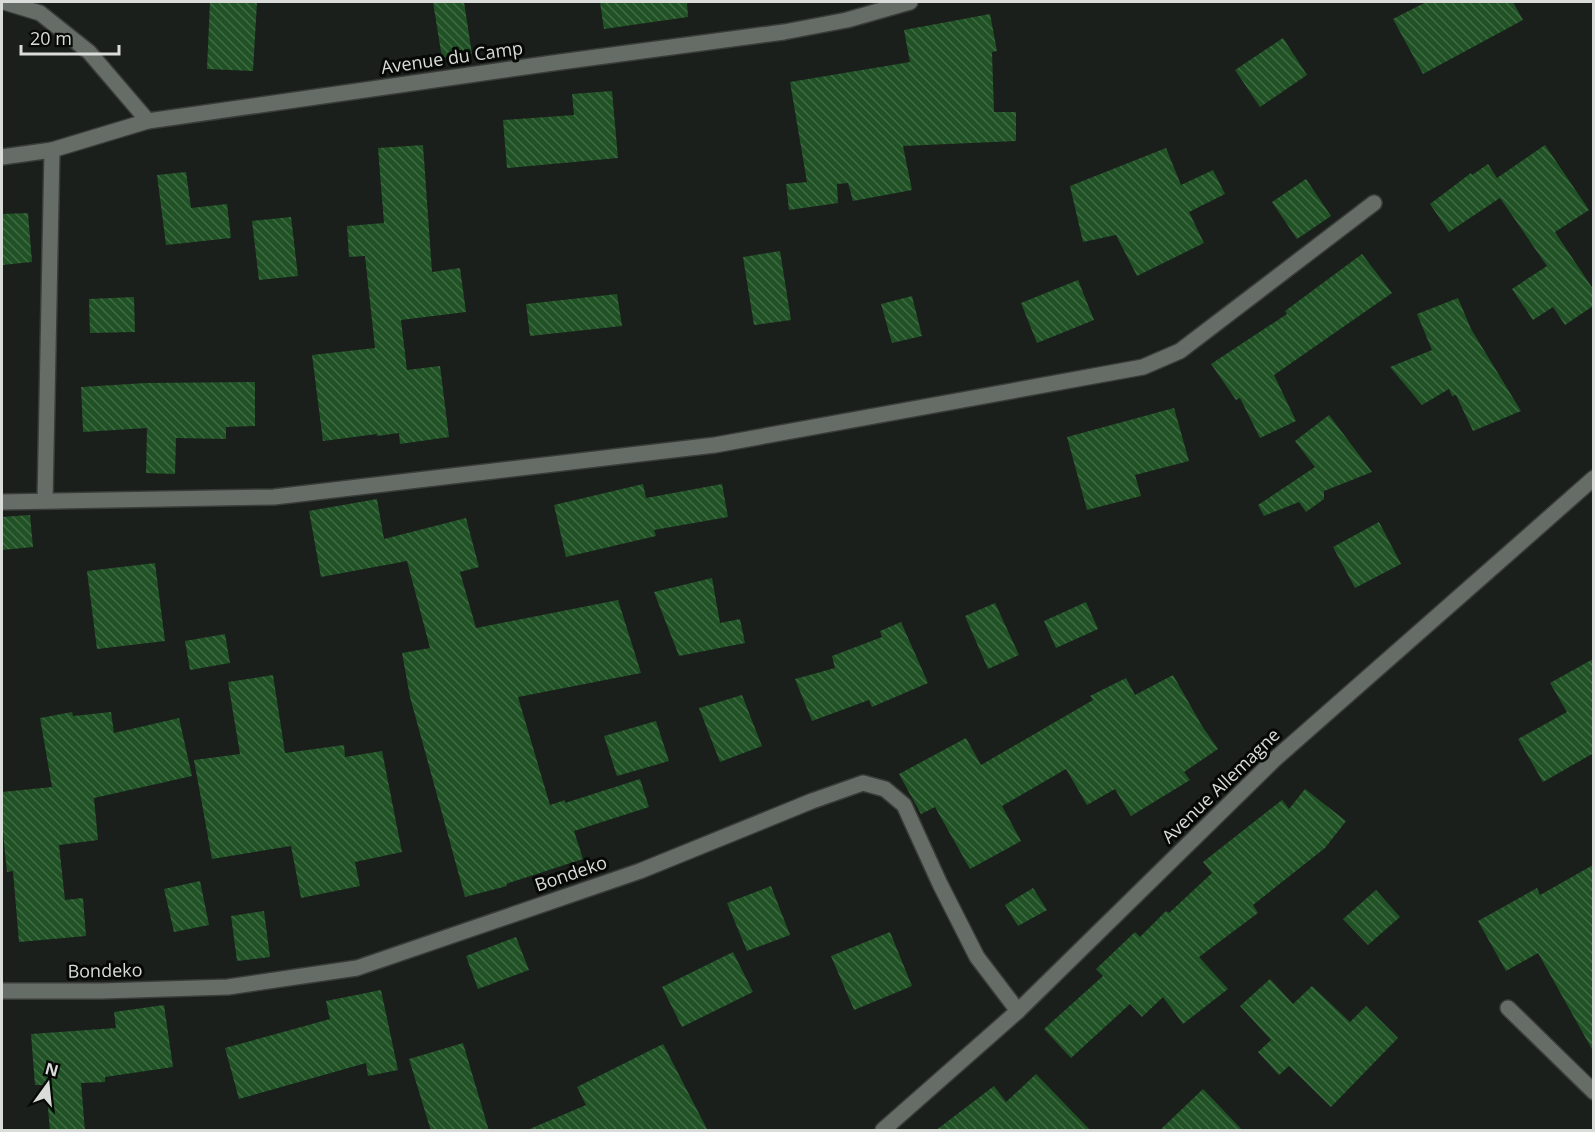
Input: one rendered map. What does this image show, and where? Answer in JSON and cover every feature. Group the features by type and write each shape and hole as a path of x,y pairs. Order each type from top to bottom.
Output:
{"street":[{"path":"4,2 40,13 89,52 148,122"},
{"name":"Avenue du Camp","path":"2,157 52,150 148,122 784,32 847,20 910,2"},
{"path":"45,501 52,150"},
{"path":"2,502 274,497 715,445 1143,367 1180,351 1374,203"},
{"name":"Avenue Allemagne","path":"883,1131 1018,1011 1275,759 1593,478"},
{"name":"Bondeko","path":"2,991 228,987 357,968 640,871 812,801 863,783 885,789 904,805 977,957 1018,1011"},
{"path":"1508,1008 1593,1092"}],"building":[{"path":"210,2 257,2 253,71 207,69"},
{"path":"433,2 464,2 472,54 442,58"},
{"path":"600,2 687,2 688,17 604,29"},
{"path":"1426,2 1513,2 1523,20 1423,74 1393,19"},
{"path":"990,14 997,51 992,52 994,112 1016,112 1016,141 903,146 912,190 853,201 848,183 837,184 838,203 789,210 786,184 807,182 790,82 910,62 904,30"},
{"path":"1283,38 1307,75 1260,107 1235,70"},
{"path":"612,91 618,158 507,168 503,120 574,115 572,94"},
{"path":"423,145 432,272 460,268 466,312 401,320 407,370 440,366 449,437 400,444 399,433 323,441 312,355 375,348 365,256 349,257 347,226 384,223 378,148"},
{"path":"1545,145 1589,210 1555,232 1593,289 1593,306 1565,325 1553,307 1533,320 1512,289 1547,266 1500,198 1449,232 1430,204 1471,173 1472,175 1488,164 1497,178"},
{"path":"1166,148 1181,185 1213,170 1225,194 1189,212 1204,243 1137,276 1116,235 1083,242 1070,186"},
{"path":"186,172 191,208 227,204 231,238 166,245 157,175"},
{"path":"1306,179 1331,216 1297,239 1272,202"},
{"path":"28,213 32,262 2,265 2,214"},
{"path":"291,217 298,276 259,280 252,221"},
{"path":"780,251 791,320 754,325 743,257"},
{"path":"1362,254 1392,293 1274,375 1296,421 1260,438 1240,398 1236,400 1211,364 1287,314 1285,311"},
{"path":"1078,280 1094,320 1037,343 1021,303"},
{"path":"617,294 622,326 530,336 526,304"},
{"path":"912,296 922,336 892,343 881,304"},
{"path":"134,297 135,332 90,333 89,299"},
{"path":"1458,298 1471,329 1521,411 1473,431 1456,395 1452,396 1449,389 1422,405 1390,367 1432,350 1417,314"},
{"path":"255,382 255,426 226,427 226,439 176,438 175,474 146,473 147,428 83,432 81,387 146,383"},
{"path":"1174,408 1189,461 1135,475 1141,496 1087,510 1067,437"},
{"path":"1329,415 1372,472 1324,491 1324,499 1306,512 1299,502 1264,516 1258,505 1315,467 1295,441"},
{"path":"643,484 646,498 722,484 728,517 654,530 656,536 566,557 554,505"},
{"path":"377,499 384,539 466,518 479,567 460,572 476,628 618,600 641,673 518,697 550,805 565,800 565,803 640,779 649,807 574,831 583,859 506,884 507,886 465,897 410,697 402,653 430,648 407,561 321,577 309,511"},
{"path":"30,515 33,547 2,550 2,517"},
{"path":"1379,522 1401,564 1355,588 1333,547"},
{"path":"155,563 165,641 97,649 87,571"},
{"path":"712,578 720,623 740,619 745,643 679,656 654,592"},
{"path":"1086,602 1098,629 1056,648 1044,621"},
{"path":"995,603 1019,655 988,669 965,616"},
{"path":"901,622 928,683 872,707 869,700 812,721 795,679 835,668 832,656 882,637 880,631"},
{"path":"225,634 230,663 190,670 185,641"},
{"path":"1593,659 1593,758 1592,754 1543,782 1518,739 1567,712 1550,683"},
{"path":"273,675 285,753 344,745 345,757 382,751 402,852 355,862 360,886 301,898 291,846 212,859 194,760 240,754 228,682"},
{"path":"1173,675 1218,749 1184,772 1190,780 1131,816 1115,789 1087,805 1066,769 1002,806 1021,841 970,869 935,807 921,814 899,774 966,738 981,765 1093,700 1090,696 1126,678 1135,695"},
{"path":"742,695 762,746 720,762 699,708"},
{"path":"72,712 73,716 111,712 114,733 179,718 192,776 94,798 98,840 59,845 65,900 83,898 86,936 19,942 13,871 7,872 2,823 2,792 52,787 40,718"},
{"path":"656,721 669,761 617,776 604,736"},
{"path":"1305,789 1346,821 1325,848 1253,905 1258,913 1199,957 1228,989 1183,1024 1163,997 1142,1017 1130,1004 1071,1058 1044,1029 1103,976 1096,969 1135,932 1140,937 1166,911 1169,913 1212,873 1203,862 1282,800 1289,809"},
{"path":"1593,865 1593,1051 1538,953 1506,971 1478,921 1537,888 1540,895"},
{"path":"200,881 209,925 174,932 164,889"},
{"path":"771,886 790,935 747,951 727,903"},
{"path":"1033,888 1047,910 1018,926 1005,905"},
{"path":"1376,890 1400,917 1368,945 1343,919"},
{"path":"264,911 270,957 237,961 231,916"},
{"path":"890,932 912,986 854,1010 831,956"},
{"path":"516,937 529,970 478,989 466,956"},
{"path":"733,952 753,992 682,1027 662,987"},
{"path":"1270,979 1293,1004 1312,986 1350,1022 1366,1006 1398,1038 1331,1107 1289,1066 1279,1075 1258,1052 1271,1040 1240,1006"},
{"path":"381,990 398,1070 368,1076 366,1063 239,1099 225,1048 330,1019 326,1001"},
{"path":"164,1005 173,1067 105,1077 105,1082 81,1083 85,1131 50,1131 46,1085 35,1085 31,1034 116,1028 114,1012"},
{"path":"463,1043 489,1131 431,1131 409,1059"},
{"path":"663,1044 708,1131 525,1131 586,1105 577,1087"},
{"path":"1036,1074 1091,1131 935,1131 994,1086 1006,1102"},
{"path":"1203,1089 1243,1131 1159,1131"}]}
